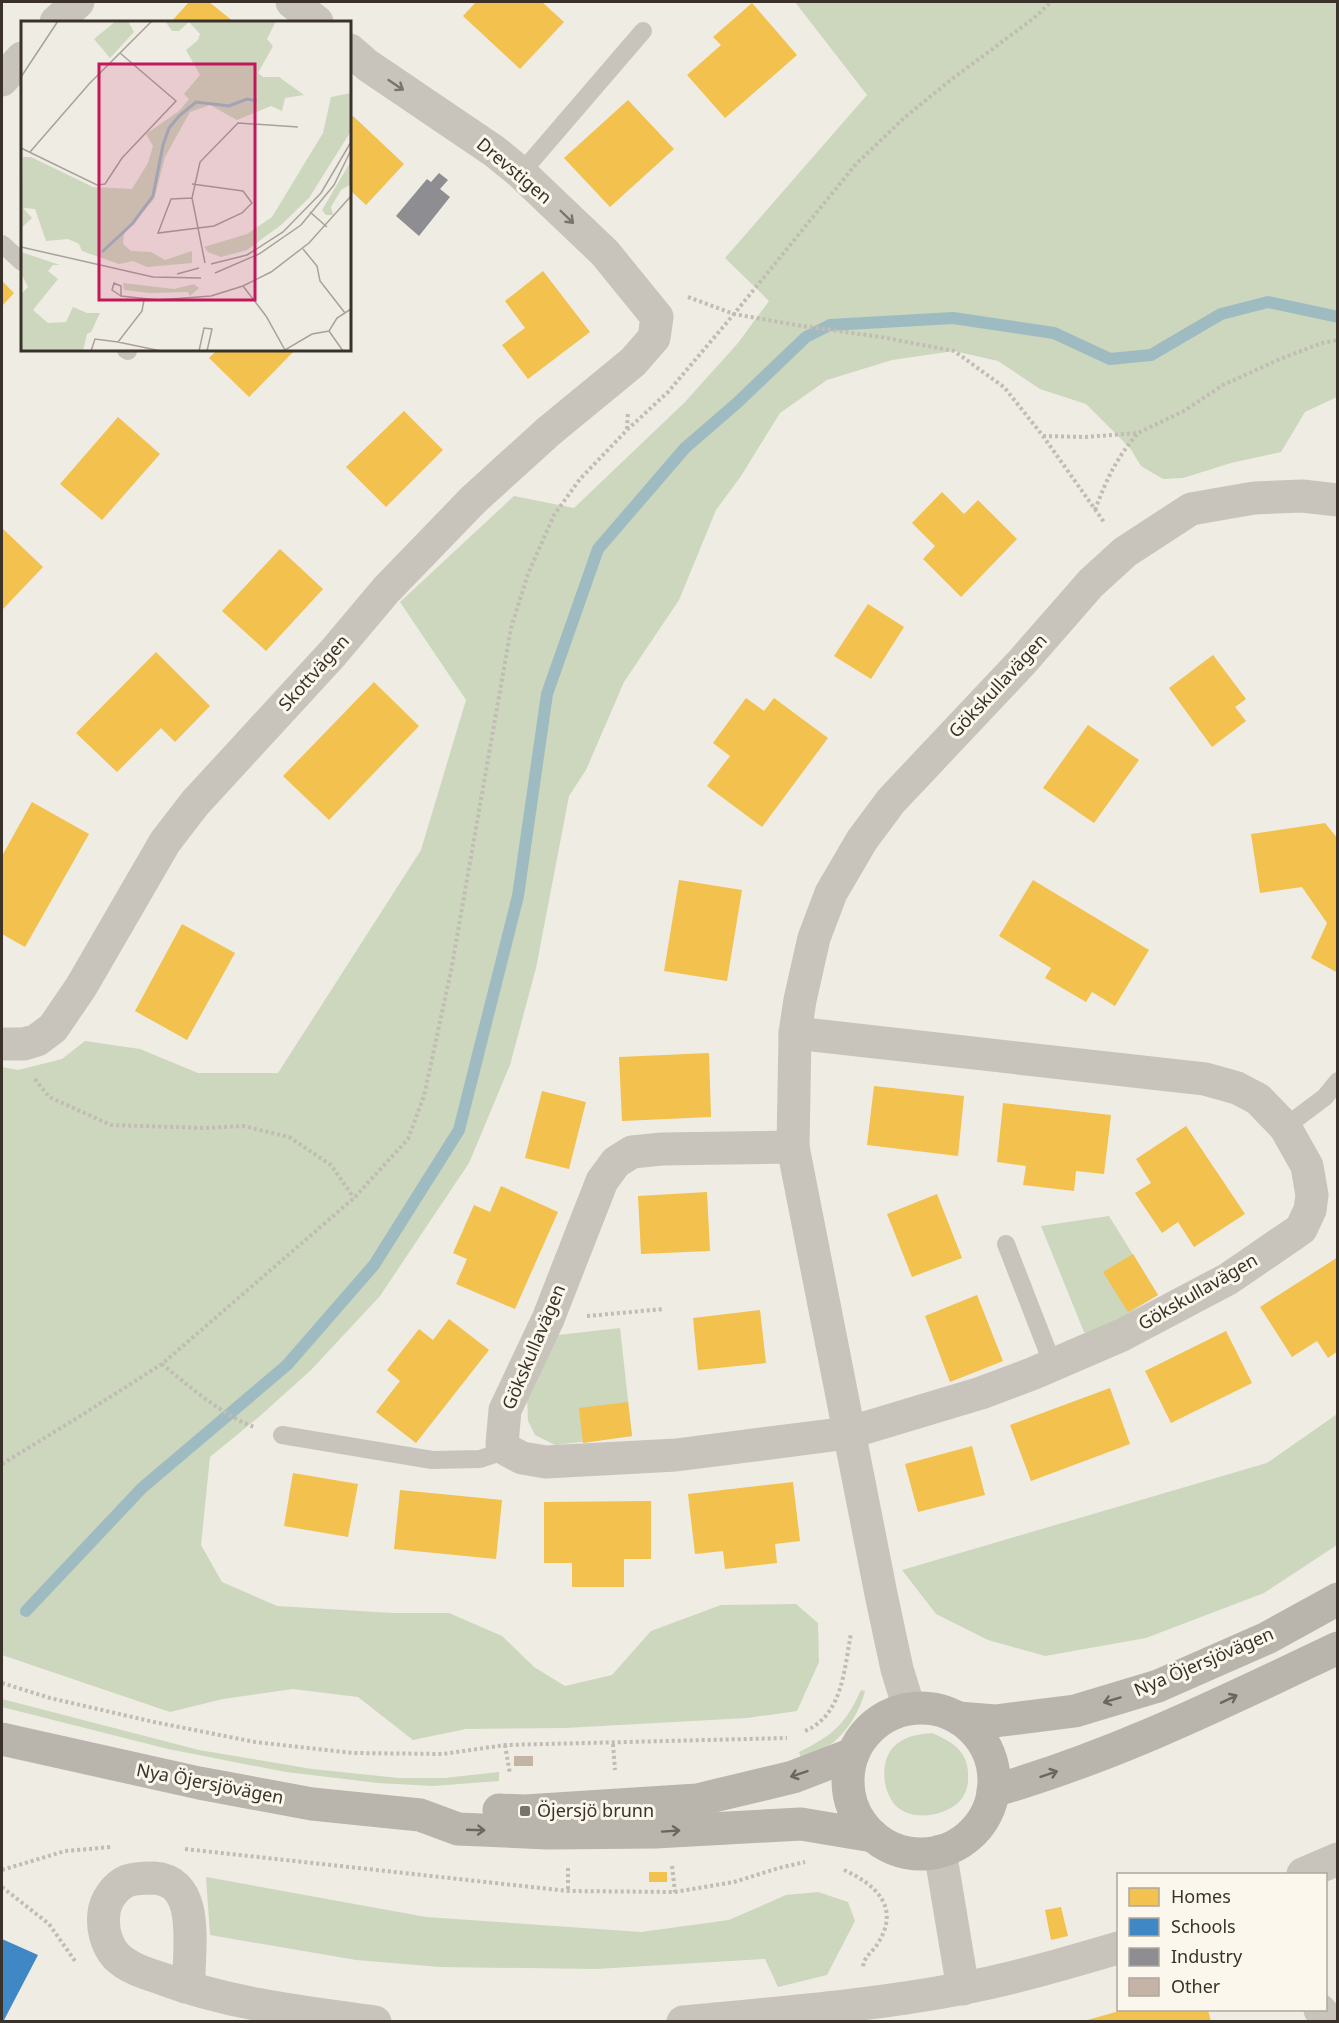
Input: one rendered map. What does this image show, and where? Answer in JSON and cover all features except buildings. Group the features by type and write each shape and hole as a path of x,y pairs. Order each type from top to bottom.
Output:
{"street":[{"path":"57,21 78,2"},
{"path":"292,2 316,21"},
{"name":"Drevstigen","path":"351,51 367,65 494,151 520,173 605,253 657,317"},
{"path":"2,80 21,59"},
{"name":"Skottvägen","path":"13,1044 37,1040 53,1028 81,987 165,842 195,803 333,653 386,590 473,500 549,432 633,362 654,338 657,317"},
{"name":"Gökskullavägen","path":"909,1708 897,1668 848,1433 794,1147 795,1033 814,938 831,893 862,840 891,801 1022,662 1091,583 1125,552 1191,509 1254,498 1302,496 1338,500"},
{"name":"Gökskullavägen","path":"794,1147 652,1150 632,1152 616,1162 602,1181 548,1319 505,1410 502,1444 507,1450 522,1458 546,1462 676,1455 848,1433 981,1393 1122,1335 1228,1279 1301,1229 1310,1210 1312,1195 1307,1166 1285,1126 1258,1100 1237,1088 1205,1079 795,1033"},
{"name":"Nya Öjersjövägen","path":"958,1718 975,1731 993,1763 993,1791 990,1805 976,1830 965,1839 939,1851 925,1854 911,1853 884,1844 873,1836 861,1822 852,1806 848,1789 848,1771 853,1754 869,1728 894,1713 909,1708 934,1709 958,1718 995,1721 1076,1711 1158,1686 1268,1638 1338,1599"},
{"path":"993,1791 1084,1762 1168,1728 1338,1648"},
{"name":"Nya Öjersjövägen","path":"2,1739 199,1783 312,1804 420,1815 458,1829 548,1833 655,1832 801,1824 873,1836"},
{"name":"Nya Öjersjövägen","path":"420,1815 455,1808 525,1811 697,1800 793,1777 853,1754"},
{"path":"939,1851 963,1989"},
{"path":"1307,1873 1338,1859"},
{"path":"683,2022 864,2003 963,1989 1040,1971 1117,1949"},
{"path":"185,1987 241,2002 375,2022"}],"lane":[{"path":"520,173 643,31"},
{"path":"2,244 21,261"},
{"path":"1285,1126 1325,1097 1338,1081"},
{"path":"1006,1244 1053,1365"},
{"path":"282,1435 432,1460 480,1459 507,1450"}],"path":[{"path":"2,1464 162,1364 354,1198 408,1138 424,1096 451,971 511,628 528,574 554,515 580,479 627,430 668,392 855,164 904,118 1034,18 1051,2"},
{"path":"686,296 734,314 954,351 1004,387 1043,436 1095,510 1120,454 1138,433"},
{"path":"1043,436 1138,433 1184,411 1222,385 1280,359 1322,343 1338,340"},
{"path":"13,1044 49,1097 111,1125 205,1128 243,1126 289,1137 331,1165 354,1198"},
{"path":"548,1319 664,1309"},
{"path":"162,1364 243,1424"},
{"path":"804,1731 813,1727 832,1710 839,1693 852,1631"},
{"path":"2,1683 50,1698 255,1742 364,1753 443,1754 505,1745 784,1739 794,1735"},
{"path":"613,1743 615,1777"},
{"path":"505,1745 511,1781"},
{"path":"2,1870 65,1851 121,1846"},
{"path":"178,1848 568,1891 675,1892 734,1881 807,1862 815,1863"},
{"path":"671,1858 675,1892"},
{"path":"568,1861 568,1891"},
{"path":"843,1870 871,1885 884,1900 886,1922 879,1942 864,1960 861,1980 864,2003"},
{"path":"2,1887 48,1924"}],"green space":[{"path":"795,2 1337,2 1337,397 1305,412 1281,452 1231,463 1183,478 1163,479 1141,466 1130,448 1086,404 1040,389 998,361 954,351 892,360 827,380 780,413 741,476 716,510 679,600 624,682 586,770 569,796 536,968 510,1065 469,1163 380,1296 311,1370 210,1457 201,1545 222,1582 277,1606 393,1613 449,1613 502,1636 534,1667 565,1686 612,1675 651,1631 721,1605 796,1604 818,1623 819,1662 797,1711 747,1718 565,1728 466,1729 413,1740 358,1697 293,1689 223,1699 170,1712 2,1655 2,1067 18,1070 62,1059 85,1041 140,1049 198,1073 278,1073 421,850 466,700 400,602 514,496 574,508 685,402 738,343 769,301 725,258 867,95"},
{"path":"1109,1216 1158,1295 1095,1334 1084,1332 1041,1226"},
{"path":"620,1328 632,1436 555,1445 535,1435 528,1421 527,1397 558,1335"},
{"path":"1337,1414 1337,1545 1264,1593 1146,1638 1045,1656 988,1640 936,1614 902,1570 1267,1463"},
{"path":"861,1690 865,1691 861,1704 854,1718 840,1736 827,1746 801,1758 799,1752 837,1728"},
{"path":"2,1699 199,1750 312,1769 399,1778 445,1778 499,1772 499,1781 433,1786 378,1783 286,1772 168,1749 2,1707"},
{"path":"932,1733 954,1745 964,1756 968,1771 967,1788 960,1801 946,1810 929,1815 911,1814 896,1806 891,1799 885,1781 886,1762 894,1747 901,1741 912,1736"},
{"path":"206,1877 426,1917 641,1932 729,1920 786,1895 818,1892 848,1902 855,1921 827,1975 778,1987 765,1959 596,1969 440,1967 356,1960 210,1935"}],"waterway":[{"path":"26,1611 142,1488 287,1365 374,1265 459,1130 518,896 547,694 598,549 685,448 737,403 806,337 830,325 953,318 1054,333 1110,359 1151,355 1221,314 1268,302 1338,317"}],"place":[{"name":"Öjersjö brunn","path":"525,1811"}]}
